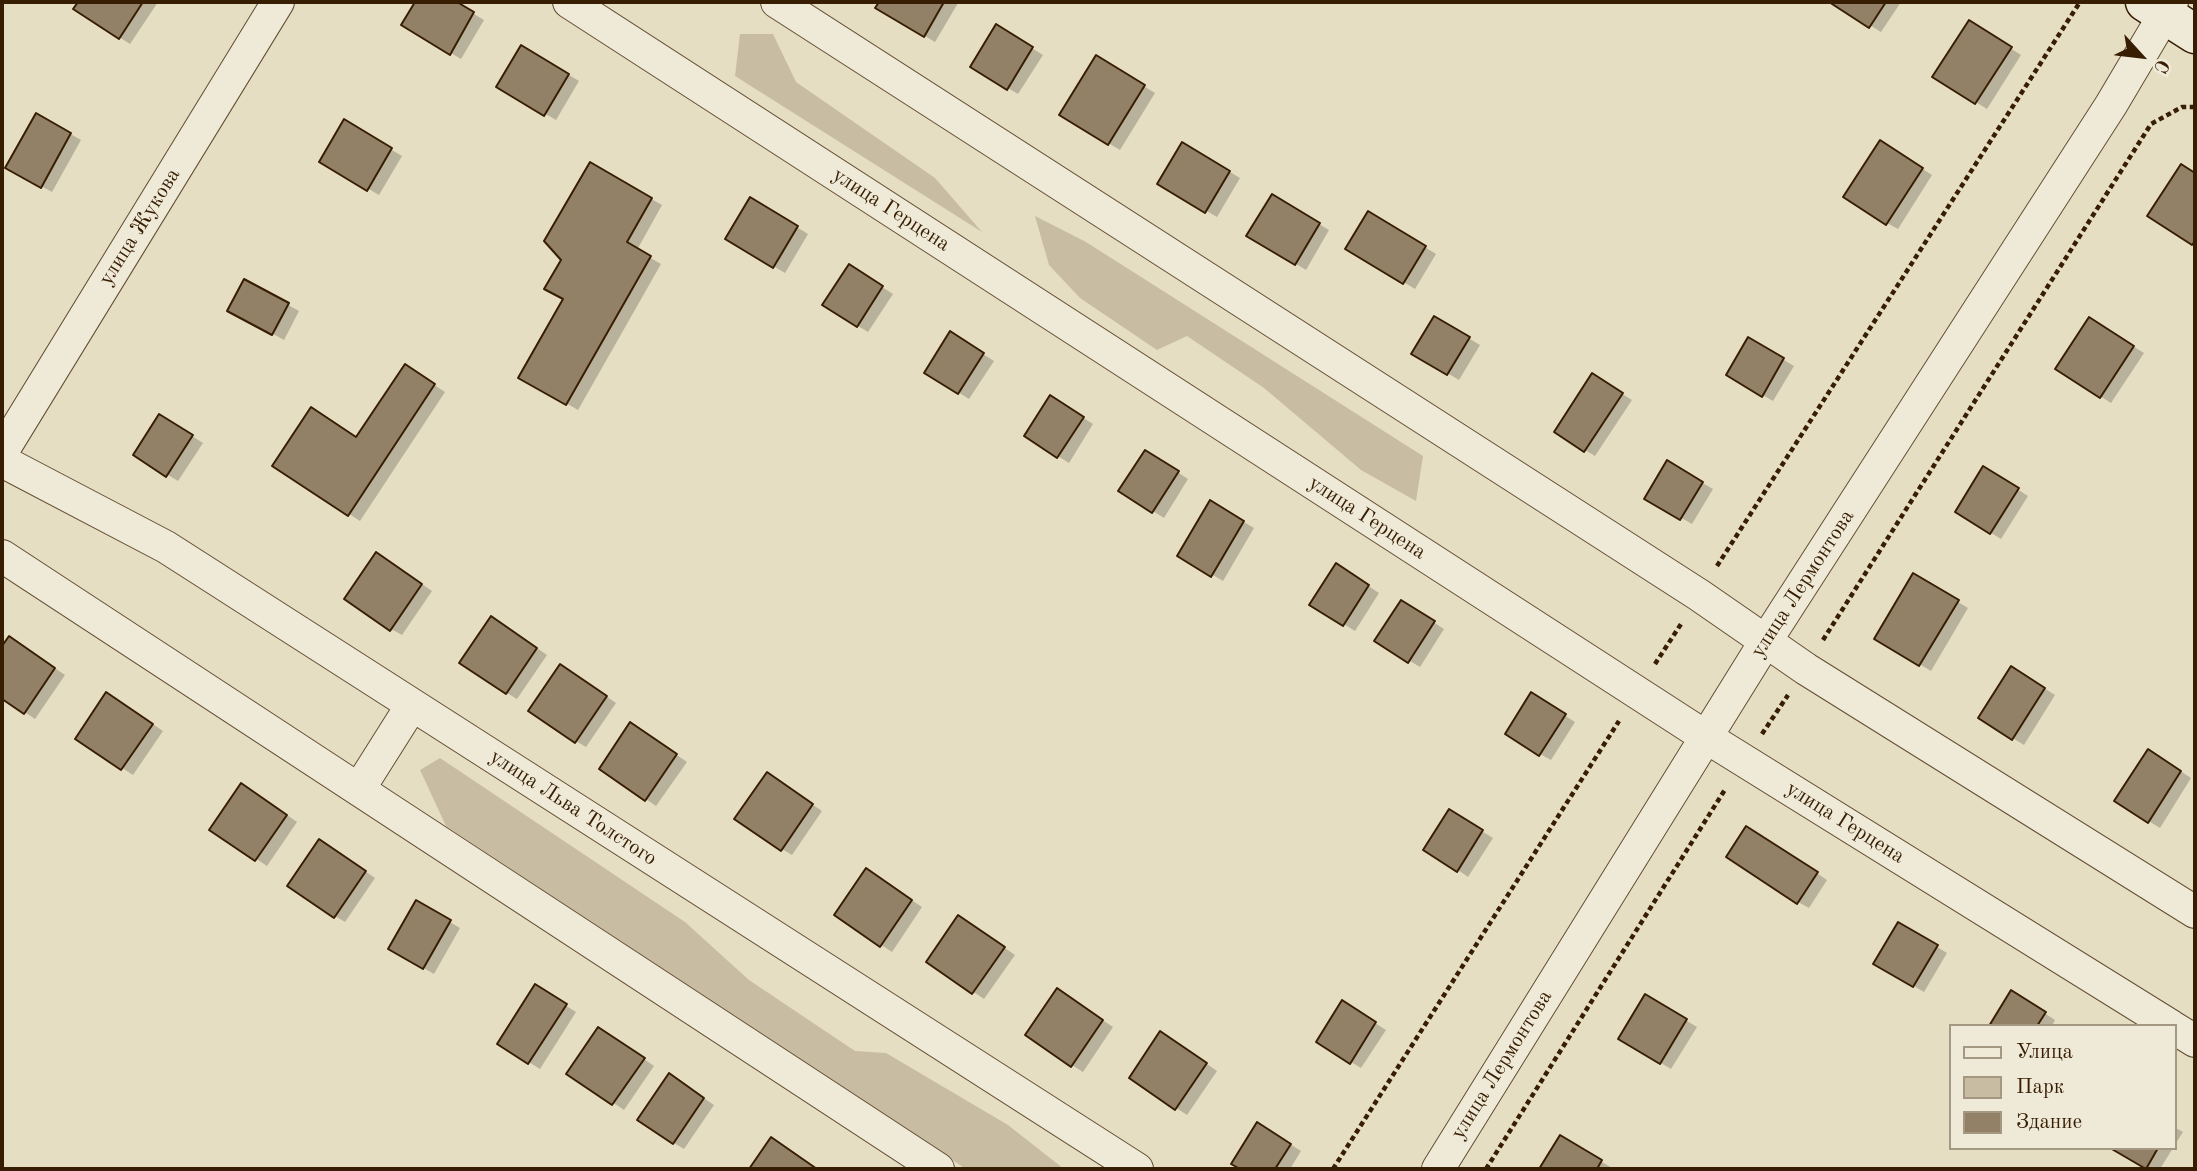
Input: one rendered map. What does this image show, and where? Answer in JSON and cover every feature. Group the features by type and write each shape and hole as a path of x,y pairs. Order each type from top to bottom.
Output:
{"street":[{"name":"улица Жукова","path":"2,452 278,2"},
{"name":"улица Герцена","path":"569,2 1706,737 2167,1024"},
{"path":"777,2 1767,639 1806,669 2195,912"},
{"name":"улица Лермонтова","path":"1438,1169 1767,639 2169,13"},
{"name":"улица Льва Толстого","path":"2,461 166,547 1137,1169"},
{"path":"2,556 938,1169"},
{"path":"359,789 412,705"},
{"name":"улица Герцена","path":"2176,1029 2195,1041"}],"path":[{"path":"1486,1169 2151,124 2182,107 2195,107"}],"green space":[{"path":"740,34 773,34 796,82 935,178 982,232 735,76"},
{"path":"1035,216 1086,242 1423,456 1416,501 1361,470 1264,388 1187,336 1157,350 1080,298 1049,265"},
{"path":"440,758 685,922 749,980 855,1051 886,1053 1008,1125 1064,1169 966,1169 446,826 420,770"}],"building":[{"path":"78,2 143,2 119,39 73,9"},
{"path":"415,2 457,2 474,12 450,55 401,25"},
{"path":"879,2 944,2 924,37 875,8"},
{"path":"1829,2 1886,2 1869,28"},
{"path":"1969,20 2012,47 1975,104 1932,77"},
{"path":"996,24 1033,47 1007,90 970,67"},
{"path":"521,45 569,74 544,116 496,87"},
{"path":"1096,55 1145,85 1108,145 1059,115"},
{"path":"36,113 71,133 41,188 5,168"},
{"path":"344,119 392,148 367,191 319,162"},
{"path":"1880,140 1923,168 1886,225 1843,197"},
{"path":"1182,142 1230,171 1205,213 1157,184"},
{"path":"590,162 652,198 627,242 651,256 566,405 518,378 563,299 544,289 561,260 544,241"},
{"path":"2181,164 2195,173 2195,241 2192,245 2147,216"},
{"path":"1272,194 1320,223 1295,265 1246,236"},
{"path":"750,197 798,226 773,268 725,239"},
{"path":"1368,211 1426,246 1403,284 1345,249"},
{"path":"849,264 883,286 857,327 822,305"},
{"path":"244,279 289,303 272,335 227,311"},
{"path":"1434,316 1470,337 1447,375 1411,354"},
{"path":"2089,317 2134,346 2100,398 2055,369"},
{"path":"950,331 984,353 958,394 924,373"},
{"path":"1748,337 1784,358 1762,397 1726,375"},
{"path":"405,364 435,384 348,516 272,466 311,407 356,437"},
{"path":"1592,373 1623,393 1584,452 1554,432"},
{"path":"1050,395 1084,417 1057,458 1024,436"},
{"path":"159,414 193,435 166,477 133,455"},
{"path":"1145,450 1179,471 1152,513 1118,491"},
{"path":"1667,460 1703,482 1680,520 1644,499"},
{"path":"1983,466 2019,488 1990,534 1955,512"},
{"path":"1210,500 1244,521 1211,577 1177,556"},
{"path":"376,552 422,584 390,631 344,599"},
{"path":"1336,563 1369,585 1343,626 1309,605"},
{"path":"1913,573 1959,600 1919,666 1874,639"},
{"path":"1401,600 1435,621 1408,663 1374,641"},
{"path":"491,616 537,648 506,694 459,663"},
{"path":"9,636 55,668 24,714 2,699 2,646"},
{"path":"560,664 607,696 575,743 528,711"},
{"path":"2011,666 2045,688 2012,740 1978,718"},
{"path":"106,692 153,724 121,770 75,739"},
{"path":"1531,692 1566,714 1539,756 1505,734"},
{"path":"630,722 677,754 645,801 599,769"},
{"path":"2148,749 2181,771 2148,823 2114,801"},
{"path":"767,772 813,804 781,851 734,819"},
{"path":"241,783 287,815 255,861 209,830"},
{"path":"1449,809 1483,830 1457,872 1423,850"},
{"path":"1746,826 1818,872 1797,904 1726,857"},
{"path":"319,839 366,871 334,918 287,886"},
{"path":"866,868 912,900 880,947 834,915"},
{"path":"416,900 451,920 423,969 388,949"},
{"path":"958,915 1005,947 972,994 926,962"},
{"path":"1898,922 1938,945 1913,987 1873,964"},
{"path":"535,984 567,1004 528,1064 497,1044"},
{"path":"1057,988 1103,1020 1071,1067 1025,1035"},
{"path":"2011,990 2046,1012 2038,1024 1990,1024"},
{"path":"1645,994 1687,1019 1660,1064 1618,1039"},
{"path":"1342,1000 1376,1022 1350,1064 1316,1042"},
{"path":"598,1027 645,1058 612,1105 566,1074"},
{"path":"1160,1031 1207,1063 1175,1110 1129,1078"},
{"path":"669,1073 704,1098 673,1144 637,1120"},
{"path":"1257,1122 1291,1144 1275,1169 1240,1169 1231,1164"},
{"path":"1560,1135 1602,1160 1597,1169 1539,1169"},
{"path":"771,1137 817,1169 749,1169"},
{"path":"2113,1150 2157,1150 2146,1169"}]}
